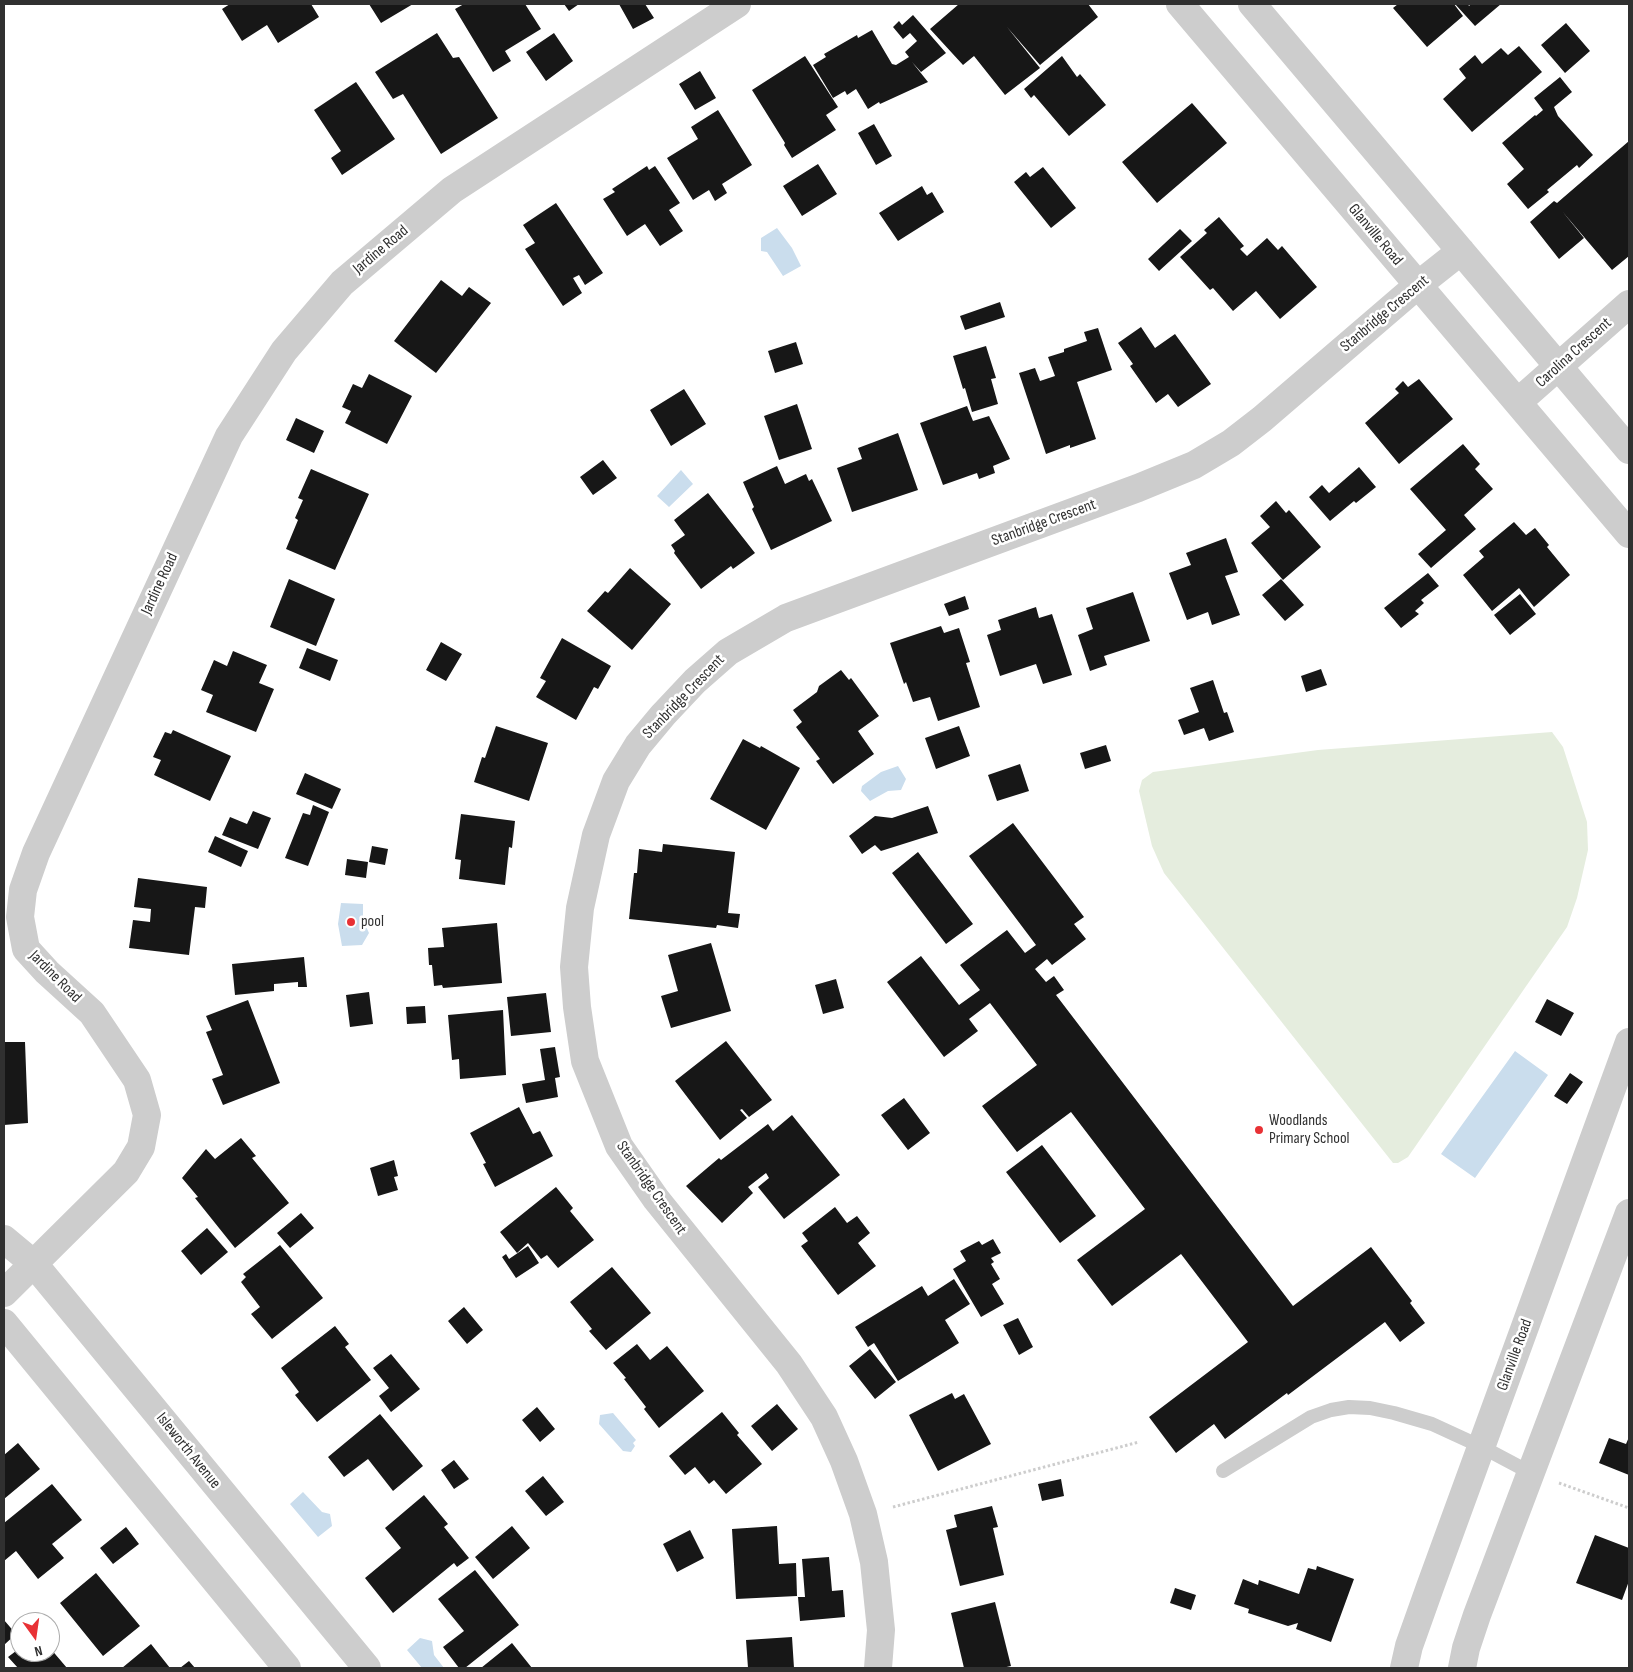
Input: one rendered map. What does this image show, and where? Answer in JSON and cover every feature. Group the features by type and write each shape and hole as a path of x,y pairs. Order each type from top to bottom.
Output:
{"street":[{"name":"Jardine Road","path":"4,1294 126,1172 141,1147 147,1115 137,1080 92,1014 47,972 26,949 20,917 23,890 36,852 228,436 284,351 342,283 452,190 737,4"},
{"name":"Glanville Road","path":"1180,4 1629,534"},
{"path":"1252,4 1629,450"},
{"name":"Stanbridge Crescent","path":"878,1668 881,1630 874,1562 863,1514 844,1461 824,1417 789,1364 656,1199 619,1146 586,1061 577,1007 574,967 579,918 596,835 616,781 638,745 663,715 695,681 728,652 786,618 1138,488 1194,465 1231,443 1262,419 1418,285 1461,251"},
{"name":"Carolina Crescent","path":"1518,402 1629,304"},
{"name":"Glanville Road","path":"1404,1668 1409,1646 1629,1042"},
{"path":"1462,1668 1466,1648 1629,1213"},
{"name":"Isleworth Avenue","path":"4,1239 34,1264 366,1668"},
{"path":"4,1323 287,1668"}],"lane":[{"path":"1223,1471 1311,1418 1331,1410 1349,1407 1370,1408 1432,1424 1482,1447 1531,1473"}],"path":[{"path":"863,1514 1139,1442"},
{"path":"1531,1473 1629,1508"}],"green space":[{"path":"1552,732 1563,747 1587,822 1588,850 1577,898 1567,927 1408,1157 1398,1163 1393,1163 1164,873 1152,846 1139,791 1142,780 1153,772 1318,750"}],"water":[{"path":"777,228 792,248 801,266 783,276 767,252 761,251 761,238"},
{"path":"681,470 693,484 669,507 657,496"},
{"path":"898,766 906,779 901,790 888,791 870,801 861,791 862,786 881,772"},
{"name":"pool","path":"341,903 363,904 363,920 369,933 362,945 342,946 338,924"},
{"path":"1515,1051 1548,1075 1475,1178 1441,1154"},
{"path":"613,1413 636,1440 633,1443 635,1446 631,1452 623,1451 599,1424 600,1415"},
{"path":"303,1492 322,1512 330,1514 332,1526 318,1537 290,1504"},
{"path":"420,1638 432,1641 434,1655 444,1668 422,1668 407,1650"}],"building":[{"path":"230,4 311,4 319,17 278,43 267,25 242,41 222,9"},
{"path":"369,4 413,4 381,23"},
{"path":"464,4 525,4 541,29 505,51 511,61 493,72 455,9"},
{"path":"564,4 579,4 569,11"},
{"path":"619,4 645,4 654,18 633,29"},
{"path":"959,4 1088,4 1098,17 1040,65 1007,27 1040,68 1005,95 974,56 963,65 930,29"},
{"path":"1398,4 1454,4 1463,16 1427,47 1393,8"},
{"path":"1455,4 1468,4 1469,6 1471,4 1501,4 1475,26"},
{"path":"913,15 946,53 921,72 912,62 928,82 880,104 879,102 868,109 856,89 847,95 845,91 833,98 813,65 826,57 824,54 857,35 858,38 872,30 892,64 896,65 909,57 905,52 917,41 910,33 903,39 893,27 899,21 902,25"},
{"path":"1566,23 1590,51 1565,73 1541,45"},
{"path":"437,33 453,58 459,57 498,118 441,154 403,94 393,99 375,72"},
{"path":"554,33 573,61 546,81 526,52"},
{"path":"1519,46 1542,72 1472,132 1443,99 1466,78 1459,69 1475,55 1482,64 1501,48 1508,55"},
{"path":"805,56 838,107 826,115 836,130 792,158 784,145 785,143 752,90"},
{"path":"1062,56 1077,77 1080,74 1106,105 1069,136 1034,95 1031,98 1024,89"},
{"path":"700,71 716,98 695,110 679,84"},
{"path":"1560,77 1572,92 1554,107 1558,116 1593,155 1579,168 1577,165 1528,209 1507,184 1524,169 1502,143 1543,110 1534,98"},
{"path":"356,82 395,139 342,175 331,158 341,151 314,110"},
{"path":"1192,103 1227,143 1157,203 1122,162"},
{"path":"718,110 752,165 722,184 727,193 715,201 709,190 693,200 667,158 698,139 691,127"},
{"path":"874,124 892,156 876,165 858,133"},
{"path":"1629,141 1629,256 1612,270 1562,211 1584,238 1559,259 1530,222 1554,201 1557,203"},
{"path":"818,164 837,194 802,216 783,186"},
{"path":"647,166 649,170 655,166 680,203 669,210 683,231 660,246 645,224 627,236 603,199 615,192 612,189"},
{"path":"1043,167 1076,208 1051,228 1014,182 1026,172 1030,177"},
{"path":"922,186 927,195 932,192 944,212 898,241 879,213"},
{"path":"556,203 603,273 585,285 579,275 573,278 582,293 563,306 525,249 535,243 523,225"},
{"path":"1219,217 1244,246 1240,249 1247,256 1267,238 1278,250 1282,246 1317,287 1280,319 1256,291 1233,311 1213,288 1210,290 1180,257 1207,233 1204,230"},
{"path":"1180,229 1192,241 1159,271 1148,259"},
{"path":"441,280 462,296 469,287 491,303 436,373 394,341"},
{"path":"1000,302 1005,317 965,330 960,316"},
{"path":"1141,327 1155,348 1175,334 1211,384 1178,407 1168,394 1156,403 1130,366 1133,364 1118,343"},
{"path":"1098,328 1112,370 1077,382 1096,439 1070,448 1070,445 1046,454 1019,373 1035,368 1040,381 1055,376 1048,357 1087,341 1084,332"},
{"path":"796,342 803,364 775,373 768,351"},
{"path":"986,346 996,378 991,379 998,404 972,412 953,356"},
{"path":"369,374 412,396 387,444 345,423 351,411 342,407 353,384 362,388"},
{"path":"1419,379 1453,419 1399,464 1365,423 1399,393 1395,389 1403,381 1408,387"},
{"path":"684,389 706,424 671,446 650,410"},
{"path":"797,404 812,449 779,460 764,416"},
{"path":"967,406 973,421 989,416 1010,459 993,466 995,473 979,479 977,473 943,485 920,423"},
{"path":"296,418 324,431 314,453 286,440"},
{"path":"898,433 918,490 852,512 837,468 862,459 858,448"},
{"path":"1463,444 1480,464 1475,469 1493,489 1464,515 1476,529 1431,568 1418,554 1446,530 1410,489"},
{"path":"603,460 617,478 593,495 580,477"},
{"path":"777,466 785,484 806,474 809,481 812,479 832,521 771,550 752,509 754,507 743,482"},
{"path":"1359,467 1376,487 1356,503 1354,501 1330,521 1309,497 1322,485 1329,493"},
{"path":"311,469 369,494 335,570 286,549 298,520 295,518 303,500 298,498"},
{"path":"708,493 755,553 733,569 731,566 701,589 674,553 675,551 671,545 685,535 674,520"},
{"path":"1276,501 1286,513 1289,510 1321,547 1283,580 1251,543 1270,527 1260,516"},
{"path":"1514,522 1526,535 1535,528 1549,545 1547,547 1570,575 1534,607 1519,588 1492,611 1463,575 1484,557 1479,551"},
{"path":"1226,538 1238,572 1225,576 1240,615 1212,625 1208,612 1187,620 1169,573 1191,565 1186,553"},
{"path":"630,568 671,604 632,650 587,611 605,591 608,593"},
{"path":"1428,573 1439,586 1421,600 1424,603 1415,611 1419,614 1401,628 1384,608"},
{"path":"289,579 335,599 316,646 270,627"},
{"path":"1281,579 1304,605 1285,621 1262,595"},
{"path":"1133,592 1150,641 1104,656 1107,665 1090,671 1078,635 1093,629 1086,608"},
{"path":"1520,594 1536,614 1510,635 1494,615"},
{"path":"965,596 969,609 949,616 944,604"},
{"path":"1036,607 1039,618 1052,614 1072,675 1043,684 1036,664 1000,676 987,635 1001,630 998,620"},
{"path":"941,626 944,633 959,628 970,662 966,663 980,707 938,721 930,697 913,702 906,682 904,684 890,643"},
{"path":"562,638 611,666 598,689 594,687 576,720 536,697 546,681 540,678"},
{"path":"441,642 462,654 446,681 426,670"},
{"path":"307,648 338,660 330,681 299,668"},
{"path":"233,651 267,665 259,683 274,689 256,732 206,712 213,695 201,690 214,660 227,666"},
{"path":"1321,669 1327,685 1306,692 1301,676"},
{"path":"841,670 849,680 851,678 879,716 858,731 874,754 833,784 816,761 820,759 796,727 802,722 793,710 817,692 819,686"},
{"path":"1213,680 1224,713 1227,712 1234,732 1209,741 1204,728 1184,735 1178,720 1199,712 1190,688"},
{"path":"496,726 548,743 529,801 474,782 482,757 485,758"},
{"path":"959,726 970,756 936,769 925,738"},
{"path":"173,730 231,756 210,801 154,775 161,760 153,757 165,732 171,734"},
{"path":"743,739 760,748 761,746 800,768 766,830 710,799"},
{"path":"1106,745 1111,761 1085,769 1080,753"},
{"path":"1020,764 1029,791 997,801 988,775"},
{"path":"305,773 341,789 332,809 296,794"},
{"path":"313,805 329,812 308,866 285,858 303,813 310,815"},
{"path":"928,806 938,833 881,851 875,845 862,854 849,836 875,816 892,818"},
{"path":"253,811 271,818 258,849 222,835 230,817 247,824"},
{"path":"461,814 515,821 512,848 509,847 505,885 459,879 461,860 455,859"},
{"path":"1013,823 1084,917 1074,924 1086,939 1052,965 1047,959 1035,969 1046,982 1054,976 1064,990 1056,995 1293,1306 1371,1247 1412,1301 1410,1303 1425,1323 1400,1342 1385,1322 1288,1395 1287,1393 1225,1439 1214,1424 1176,1453 1149,1417 1248,1342 1181,1254 1112,1306 1077,1260 1145,1209 1071,1112 1017,1152 982,1106 1037,1065 990,1003 969,1019 978,1031 944,1057 887,982 921,956 959,1005 980,990 960,965 1007,930 1025,953 1036,945 969,856"},
{"path":"215,836 248,851 241,867 208,852"},
{"path":"663,844 735,852 728,913 740,914 738,928 717,925 716,928 629,919 634,873 637,873 639,849 662,852"},
{"path":"372,846 388,849 385,865 369,862"},
{"path":"918,852 973,924 946,944 892,873"},
{"path":"347,859 368,862 366,878 345,875"},
{"path":"138,878 207,887 205,908 195,907 189,955 129,948 133,920 150,922 151,909 134,907"},
{"path":"497,923 502,983 443,988 442,985 434,986 432,965 429,965 428,948 444,947 442,928"},
{"path":"711,943 731,1011 671,1028 661,996 678,991 668,955"},
{"path":"304,957 307,987 298,987 298,982 274,984 274,991 235,995 232,964"},
{"path":"836,979 844,1008 823,1014 815,985"},
{"path":"369,992 373,1024 350,1027 346,995"},
{"path":"546,993 551,1032 511,1036 507,997"},
{"path":"1547,999 1574,1013 1561,1036 1535,1022"},
{"path":"248,1000 280,1083 223,1105 212,1079 223,1075 206,1032 212,1030 206,1016"},
{"path":"425,1006 426,1023 407,1024 406,1007"},
{"path":"503,1010 506,1075 460,1079 459,1059 452,1060 448,1015"},
{"path":"726,1041 772,1100 749,1117 742,1109 740,1110 747,1118 720,1140 675,1081"},
{"path":"4,1042 25,1042 28,1123 4,1125"},
{"path":"555,1047 560,1077 555,1078 558,1097 526,1103 522,1084 545,1080 540,1049"},
{"path":"1570,1073 1583,1082 1567,1104 1554,1096"},
{"path":"904,1098 930,1133 908,1150 881,1115"},
{"path":"519,1107 533,1134 540,1131 553,1156 495,1187 483,1164 486,1163 470,1133"},
{"path":"792,1115 840,1175 784,1219 758,1187 769,1178 766,1173 748,1187 753,1193 722,1223 686,1186 719,1158 721,1160 768,1124 773,1131"},
{"path":"241,1138 256,1156 252,1158 289,1203 235,1248 195,1198 198,1197 182,1178 206,1149 215,1159"},
{"path":"1042,1145 1096,1216 1060,1243 1006,1172"},
{"path":"394,1160 398,1176 394,1177 398,1190 378,1196 370,1168"},
{"path":"556,1187 573,1208 570,1211 594,1240 558,1268 547,1255 541,1259 528,1243 517,1253 500,1232"},
{"path":"835,1207 847,1223 857,1216 870,1233 858,1243 876,1266 838,1295 801,1246 808,1241 802,1233"},
{"path":"301,1213 314,1228 290,1248 277,1233"},
{"path":"207,1228 228,1252 201,1275 181,1251"},
{"path":"993,1239 1001,1253 991,1258 994,1262 991,1264 1000,1279 992,1284 1004,1304 981,1317 953,1269 966,1261 960,1251 979,1241 982,1245"},
{"path":"280,1245 323,1298 272,1339 251,1314 260,1307 241,1282 246,1277 243,1274"},
{"path":"528,1246 539,1263 516,1278 502,1257 506,1254 509,1259"},
{"path":"612,1267 651,1313 606,1350 589,1331 592,1329 570,1302"},
{"path":"954,1279 970,1304 945,1320 959,1343 898,1381 874,1343 868,1347 855,1327 922,1286 928,1296"},
{"path":"464,1307 483,1330 467,1344 448,1321"},
{"path":"1018,1318 1033,1347 1019,1355 1003,1325"},
{"path":"335,1326 349,1344 345,1347 371,1380 317,1422 295,1395 299,1392 281,1368"},
{"path":"637,1344 650,1360 667,1346 704,1391 659,1428 644,1409 646,1407 624,1379 626,1378 613,1363"},
{"path":"870,1349 896,1382 875,1399 849,1366"},
{"path":"391,1354 420,1389 391,1412 379,1396 389,1388 373,1368"},
{"path":"952,1393 955,1399 964,1394 991,1444 938,1471 909,1415"},
{"path":"777,1404 798,1429 772,1451 751,1426"},
{"path":"537,1407 555,1429 540,1442 522,1420"},
{"path":"722,1412 739,1433 737,1435 762,1464 726,1494 714,1480 709,1484 695,1467 685,1475 669,1456"},
{"path":"380,1414 423,1466 393,1491 368,1459 344,1477 328,1457"},
{"path":"1629,1437 1629,1475 1599,1463 1609,1438 1626,1444"},
{"path":"18,1443 40,1469 4,1499 4,1455"},
{"path":"454,1460 469,1479 454,1489 441,1470"},
{"path":"543,1476 564,1502 546,1516 525,1491"},
{"path":"1061,1479 1064,1496 1042,1501 1038,1484"},
{"path":"52,1484 82,1520 52,1544 64,1558 38,1579 16,1551 4,1561 4,1523"},
{"path":"424,1495 448,1524 444,1527 469,1558 457,1567 454,1563 393,1613 365,1578 401,1548 385,1528"},
{"path":"992,1506 998,1527 993,1528 1004,1575 960,1586 946,1530 957,1527 954,1515"},
{"path":"512,1526 530,1548 493,1579 475,1557"},
{"path":"777,1526 779,1564 796,1563 797,1596 736,1599 732,1529"},
{"path":"126,1527 139,1544 113,1564 100,1548"},
{"path":"690,1530 704,1558 677,1572 663,1544"},
{"path":"1595,1535 1629,1548 1629,1581 1622,1600 1576,1583"},
{"path":"829,1557 832,1591 843,1590 845,1617 800,1621 798,1597 805,1597 802,1559"},
{"path":"1317,1566 1354,1579 1331,1642 1296,1629 1298,1623 1288,1626 1248,1613 1249,1609 1234,1604 1243,1579 1258,1585 1259,1580 1299,1594 1308,1568 1316,1570"},
{"path":"475,1570 519,1625 465,1668 459,1668 443,1647 464,1631 438,1599"},
{"path":"96,1573 140,1626 103,1656 60,1603"},
{"path":"1175,1588 1196,1595 1191,1610 1170,1603"},
{"path":"995,1602 1011,1666 1002,1668 964,1668 951,1613"},
{"path":"4,1620 10,1627 10,1640 4,1645"},
{"path":"792,1637 794,1668 748,1668 746,1640"},
{"path":"512,1643 532,1668 481,1668"},
{"path":"151,1644 170,1668 122,1668"},
{"path":"60,1660 67,1668 18,1668 13,1662 60,1662"},
{"path":"189,1661 195,1668 180,1668"}],"place":[{"name":"pool","path":"351,922"},
{"name":"Woodlands Primary School","path":"1259,1130"}]}
